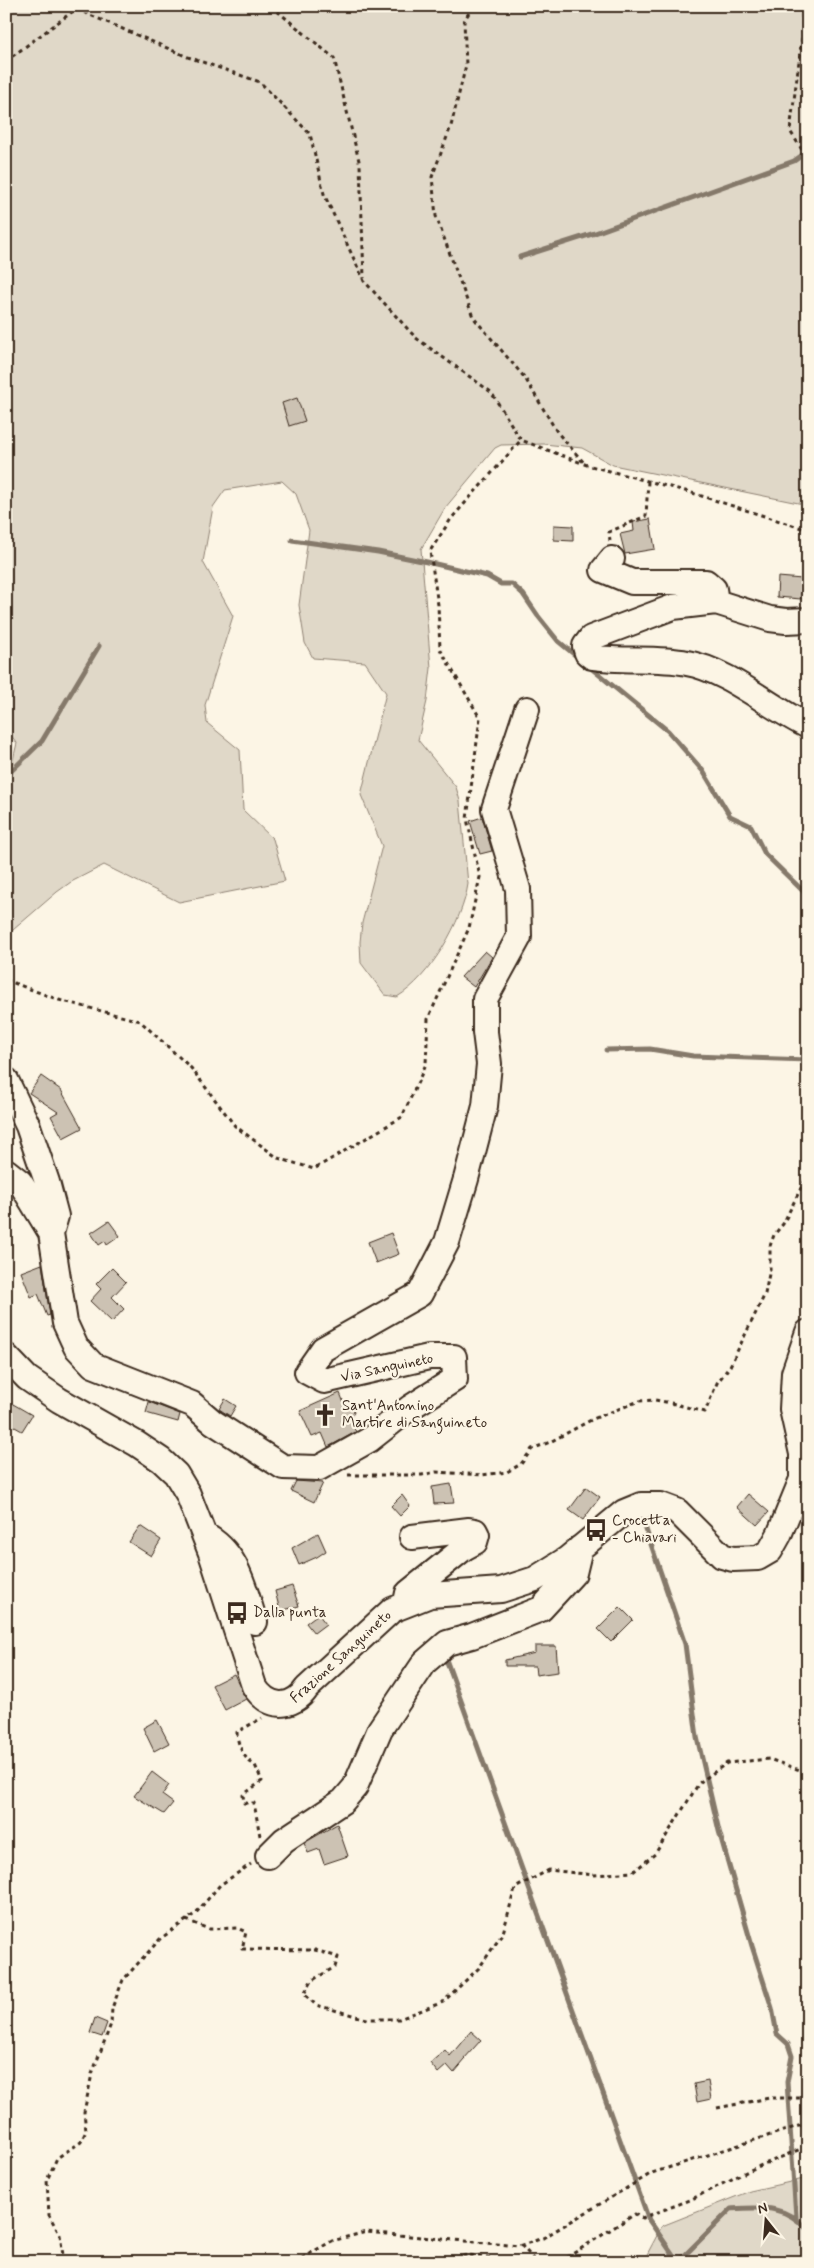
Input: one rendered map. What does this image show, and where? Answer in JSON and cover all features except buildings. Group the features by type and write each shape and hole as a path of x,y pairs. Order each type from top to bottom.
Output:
{"street":[{"path":"612,559 603,570 632,582 706,582 714,588 716,602"},
{"path":"808,620 786,621 770,619 716,602 673,607 594,636 586,643 587,652 595,658 656,659 688,663 717,672 787,716 808,726"},
{"name":"Via Sanguineto","path":"6,1171 20,1182 51,1233 65,1323 76,1347 93,1365 192,1404 213,1422 283,1467 318,1468 324,1465 369,1440 411,1407 455,1379 454,1357 429,1357 324,1382 307,1372 322,1349 420,1294 447,1242 483,1115 489,1064 485,1032 485,999 519,937 518,889 494,809 527,709"},
{"name":"Via Sanguineto","path":"6,1080 28,1126 47,1182 56,1216 51,1233"},
{"name":"Frazione Sanguineto","path":"6,1356 27,1378 59,1400 161,1460 176,1474 188,1494 204,1535 254,1686 259,1695 266,1701 275,1704 285,1704 302,1696 307,1688 392,1610 405,1603 430,1595 501,1590 527,1582 544,1574 580,1548 624,1512 641,1505 661,1506 677,1511 722,1556 733,1559 758,1558 770,1551 783,1526 802,1479 802,1454 792,1409 794,1373 808,1332"},
{"path":"405,1603 408,1593 464,1548 475,1542 477,1536 475,1531 469,1530 412,1537"},
{"path":"204,1535 221,1546 235,1563 255,1622"},
{"path":"262,1852 284,1840 343,1801 354,1787 380,1729 425,1662 447,1644 541,1609 574,1573 580,1548"}],"path":[{"path":"271,6 334,58 360,166 364,281"},
{"path":"473,6 464,21 466,65 451,126 432,177 436,216 473,317 525,378 557,432 586,465"},
{"path":"801,6 803,30 790,130 808,159"},
{"path":"6,61 76,9 188,57 260,82 310,134 324,194 364,281 416,338 491,392 520,440 586,465 648,481 808,530"},
{"path":"6,980 59,1000 140,1021 191,1068 235,1126 278,1158 314,1168 402,1117 426,1064 428,1019 469,928 480,877 467,819 480,718 440,649 438,605 430,551 451,519 520,440"},
{"path":"612,559 608,532 646,516 648,481"},
{"path":"324,1465 335,1476 422,1475 436,1472 482,1475 507,1472 521,1464 532,1449 550,1442 593,1419 639,1401 663,1402 705,1412 717,1383 730,1366 765,1294 770,1269 772,1241 783,1224 808,1174"},
{"path":"64,2262 60,2235 49,2214 47,2180 57,2158 81,2142 86,2130 84,2112 92,2074 111,2024 112,2008 123,1980 160,1939 196,1913 220,1884 262,1852 254,1803 244,1803 243,1794 262,1781 255,1765 248,1762 237,1732 285,1704"},
{"path":"186,1920 209,1929 237,1928 246,1932 242,1950 315,1950 338,1957 335,1966 311,1981 304,1994 316,2005 367,2019 399,2019 443,2002 479,1968 503,1933 515,1888 549,1870 594,1875 633,1872 655,1854 699,1783 726,1763 769,1759 808,1773"},
{"path":"717,2108 769,2098 808,2098"},
{"path":"295,2262 332,2240 366,2232 521,2245 543,2238 652,2173 808,2122"},
{"path":"560,2262 635,2214 642,2218 690,2200 750,2170 808,2146"},
{"path":"521,2245 536,2262"},
{"path":"439,2262 468,2255 514,2262"}],"shaded area":[{"path":"6,6 808,6 808,505 613,465 582,448 544,444 501,445 495,448 445,508 421,549 431,668 427,701 418,740 456,787 460,801 468,884 459,914 443,947 421,976 397,997 385,995 361,963 360,942 362,923 382,846 361,795 386,693 365,662 313,658 305,643 299,605 309,530 296,494 282,481 225,490 213,507 203,562 233,616 205,705 207,723 240,750 243,810 273,839 285,881 179,902 104,865 71,882 57,892 6,936 6,770 12,764 17,743 6,729"},
{"path":"808,2178 808,2262 643,2262 662,2226 750,2191"}],"waterway":[{"path":"520,257 595,233 794,161 808,151"},
{"path":"292,540 378,552 487,576 501,584 512,584 523,594 558,641 668,731 703,771 730,816 751,826 765,854 803,891 808,899"},
{"path":"6,776 42,741 99,646"},
{"path":"606,1050 650,1049 693,1056 808,1060"},
{"path":"640,1512 685,1644 697,1737 719,1831 772,2008 777,2034 788,2044 792,2056 787,2082 796,2217"},
{"path":"447,1662 649,2220 678,2262"},
{"path":"678,2262 731,2209 773,2209 791,2216 808,2230"}],"place":[{"name":"Sant'Antonino Martire di Sanguineto","path":"325,1415"},
{"name":"Crocetta - Chiavari","path":"596,1530"},
{"name":"Dalla punta","path":"237,1613"}]}
